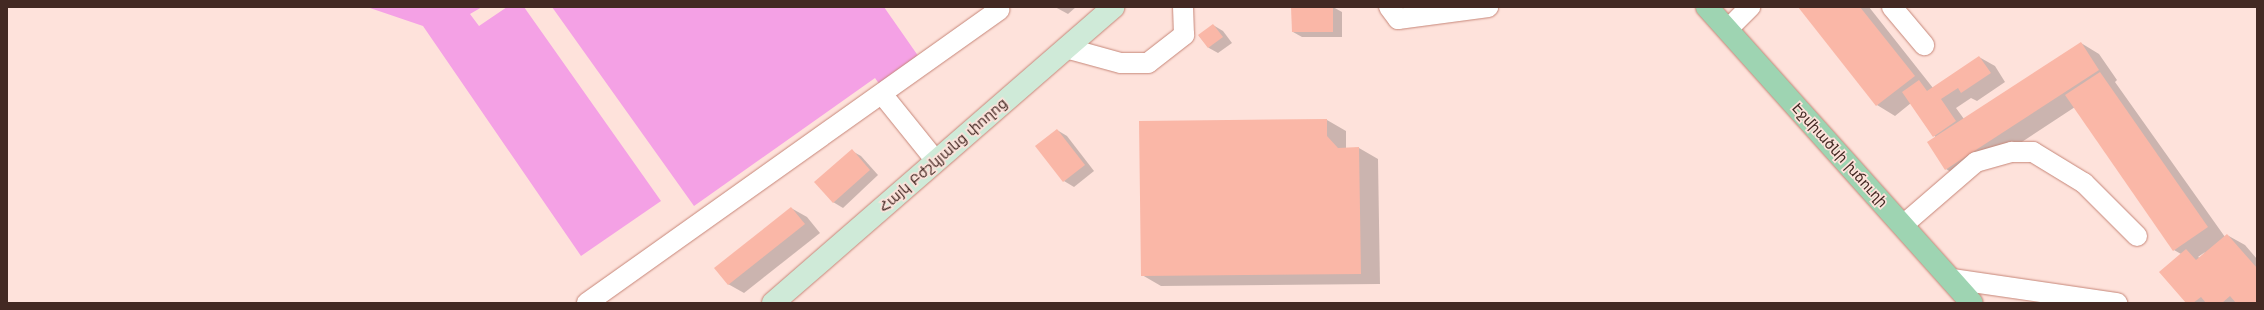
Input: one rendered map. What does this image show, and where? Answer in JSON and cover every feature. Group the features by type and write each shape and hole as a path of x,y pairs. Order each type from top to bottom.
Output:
{"main road":[{"name":"Հայկ Բժշկյանց փողոց","path":"773,303 1114,7"},
{"name":"Էջմիածնի խճուղի","path":"1707,7 1972,303"}],"lane":[{"path":"1066,48 1121,63 1148,63 1184,35 1183,7"},
{"path":"1389,7 1398,19 1488,7"},
{"path":"1728,30 1750,7"},
{"path":"1892,7 1924,45"},
{"path":"587,303 999,10"},
{"path":"882,94 936,161"},
{"path":"1903,225 1976,162 2012,152 2033,152 2084,183 2137,236"},
{"path":"1952,280 2117,303"}],"shaded area":[{"path":"367,7 482,7 470,14 479,26 507,7 524,7 661,201 581,256 423,26"},
{"path":"552,7 884,7 921,60 882,88 875,78 694,206"}],"building":[{"path":"1291,7 1333,7 1333,32 1292,32"},
{"path":"1798,7 1860,7 1915,76 1876,106"},
{"path":"1213,24 1223,37 1208,48 1198,35"},
{"path":"2081,42 2099,70 1945,170 1927,142"},
{"path":"1979,56 1991,73 1961,93 1958,88 1941,99 1956,121 1933,137 1902,92 1919,80 1927,91"},
{"path":"2100,72 2208,227 2173,251 2065,95"},
{"path":"1327,119 1327,136 1338,148 1359,147 1361,274 1141,276 1139,121"},
{"path":"1057,129 1085,165 1063,182 1035,146"},
{"path":"852,149 870,170 833,203 814,182"},
{"path":"791,207 805,224 728,285 714,268"},
{"path":"2227,234 2257,268 2257,303 2236,303 2230,296 2222,303 2206,303 2201,297 2193,303 2186,303 2159,272 2186,249 2196,260"}]}
